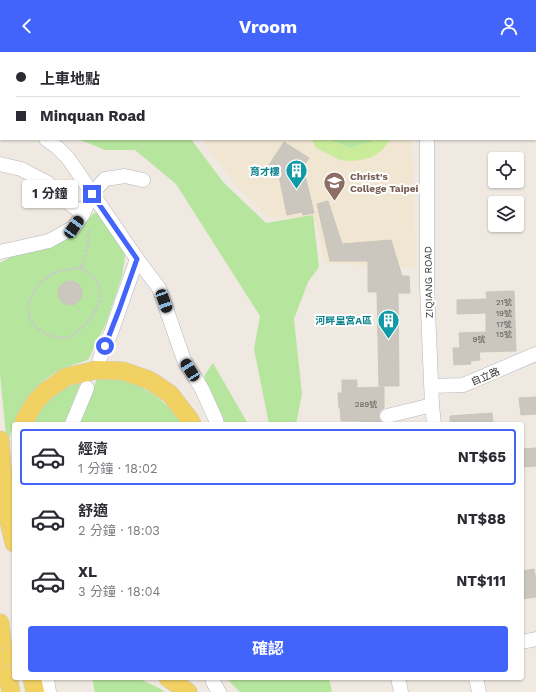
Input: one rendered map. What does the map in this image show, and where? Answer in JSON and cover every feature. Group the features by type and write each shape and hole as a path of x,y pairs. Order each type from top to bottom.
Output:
{"main road":[{"path":"24,422 36,401 46,391 66,377 96,370 123,370 149,380 170,394 191,422"},
{"path":"0,440 5,504 12,534"},
{"path":"0,623 10,692"},
{"path":"35,680 46,689"},
{"path":"171,680 188,692"}],"street":[{"path":"47,140 68,158 137,259 159,288 184,360 202,389 216,422"},
{"name":"ZIQIANG ROAD","path":"427,140 427,287 434,422"},
{"path":"0,164 21,169 48,183 83,214"},
{"path":"0,252 49,241 74,227 83,214 92,194 105,179 125,176 143,180"},
{"path":"100,358 111,333 137,259"},
{"name":"自立路","path":"432,386 463,385 536,354"},
{"path":"73,422 87,388"},
{"path":"387,416 432,405"},
{"path":"524,642 536,639"},
{"path":"213,680 219,692"},
{"path":"398,680 401,692"},
{"path":"476,680 479,692"}],"path":[{"path":"81,268 87,253 89,239 89,225 83,214"},
{"path":"81,268 91,275 97,283 100,295 90,320 81,329 69,337 57,338 42,332 33,324 29,313 30,299 35,289 45,279 56,272 81,268"}],"shaded area":[{"name":"Christ's College Taipei","path":"203,140 412,140 416,268 325,263 315,220 269,217 236,186"}],"green space":[{"path":"80,140 192,140 223,182 266,223 313,215 319,267 308,282 294,319 302,394 296,422 269,422 254,349 260,316 176,184 135,150 105,150"},
{"path":"312,140 329,140 350,148 369,143 374,140 390,140 381,151 372,157 361,160 340,160 316,148"},
{"path":"329,140 374,140 369,143 350,148"},
{"path":"99,212 124,248 125,257 122,276 106,323 88,360 57,372 35,388 22,406 14,422 12,422 12,428 7,446 0,374 0,263 12,256 76,232 94,213"},
{"path":"213,363 247,422 220,422 204,376"},
{"path":"109,378 136,385 159,398 178,417 181,422 81,422 97,379"},
{"path":"81,382 65,422 32,422 40,409 49,400 70,386"},
{"path":"92,680 142,680 165,692 95,692"},
{"path":"228,680 329,680 332,692 240,692"}],"building":[{"name":"育才樓","path":"284,142 309,158 303,167 314,213 303,215 302,212 287,215 278,171 269,165"},
{"path":"328,201 342,244 391,240 402,276 409,276 410,293 398,293 399,386 379,386 377,292 368,292 368,261 330,261 317,204"},
{"path":"70,281 78,285 82,293 78,301 70,305 62,301 58,293 62,285"},
{"path":"514,291 516,351 479,352 480,360 470,361 471,364 454,365 453,348 460,348 459,333 486,332 486,313 457,314 457,300 487,299 486,292"},
{"path":"342,380 357,380 357,388 384,387 384,408 379,413 381,422 341,421 338,393 342,393"},
{"path":"536,397 536,414 521,415 519,398"},
{"path":"492,413 493,422 450,422 450,416"},
{"path":"536,448 536,466 524,467 524,449"},
{"path":"534,569 536,580 536,597 524,599 524,571"}],"place":[{"name":"育才樓","path":"296,190"},
{"name":"Christ's College Taipei","path":"334,202"},
{"name":"河畔皇宮A區","path":"388,340"}],"route":[{"path":"92,194 137,259 105,346"}]}
